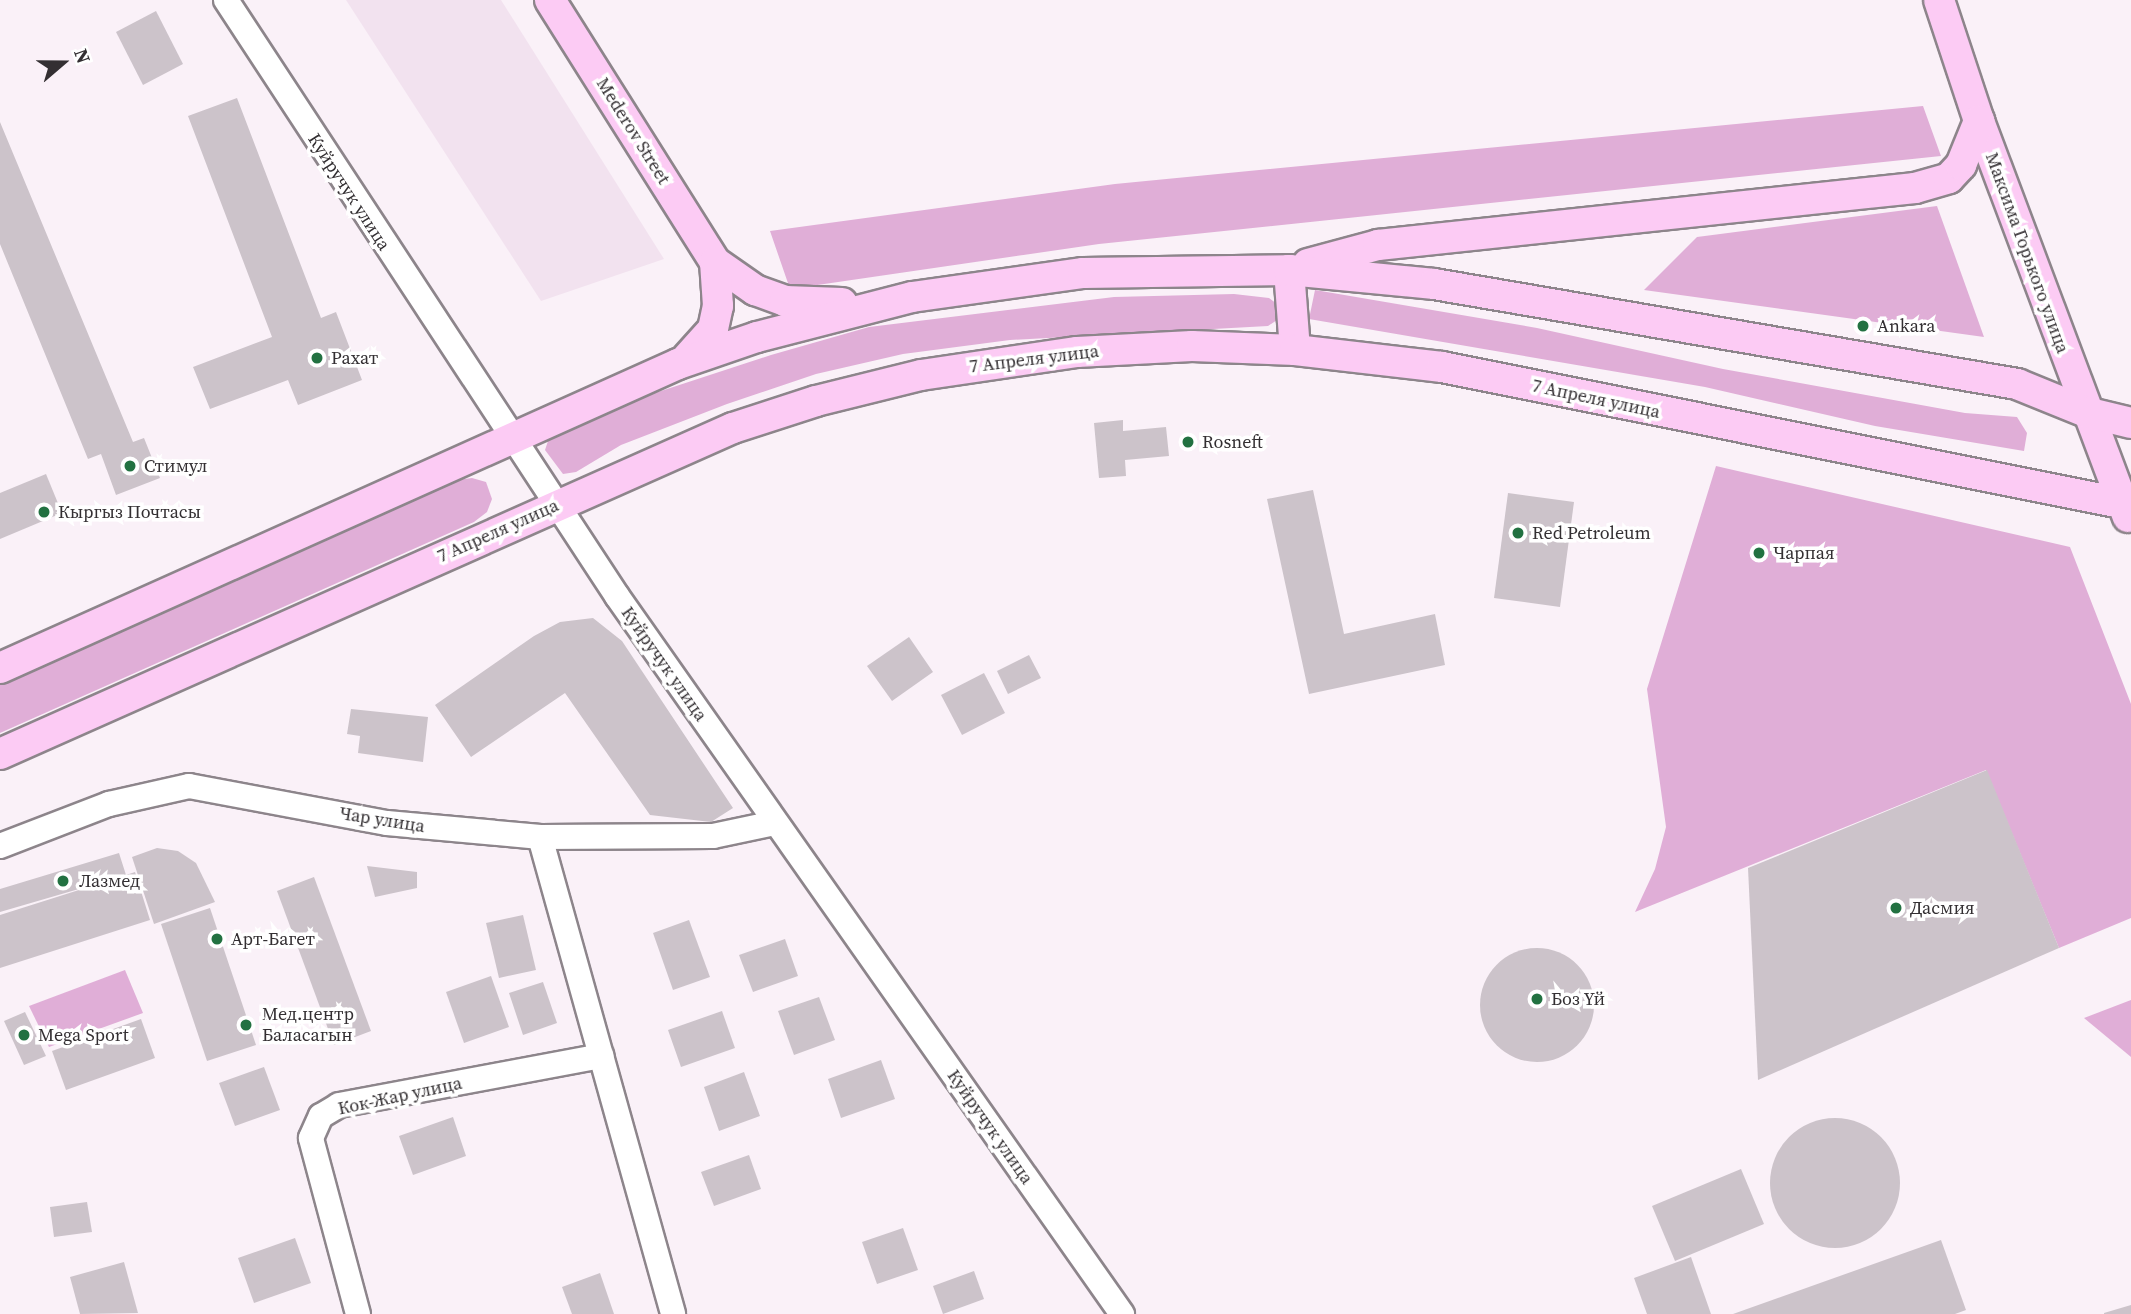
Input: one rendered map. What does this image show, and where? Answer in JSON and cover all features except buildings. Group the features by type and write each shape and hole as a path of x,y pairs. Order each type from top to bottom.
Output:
{"main road":[{"name":"Mederov Street","path":"550,0 715,262 755,290 785,301 898,301"},
{"name":"Максима Горького улица","path":"1939,0 1979,121 2086,412 2128,511"},
{"path":"1289,270 1378,245 1915,188 1949,178 1961,165 1979,121"},
{"name":"Mederov Street","path":"682,362 713,329 719,294 715,262"},
{"path":"0,668 604,393 682,362 757,337 898,301 1083,273 1289,270 1434,284 2017,384 2086,412 2131,423"},
{"path":"1289,270 1295,349"},
{"name":"7 Апреля улица","path":"0,754 650,462 816,401 969,367 1077,352 1192,346 1295,349 1442,367 2128,511"}],"street":[{"name":"Куйручук улица","path":"226,0 510,438 775,823 1122,1314"},
{"name":"Чар улица","path":"0,846 109,804 189,786 387,823 540,837 713,836 775,823"},
{"path":"540,837 673,1314"},
{"name":"Кок-Жар улица","path":"358,1314 311,1138 321,1116 339,1105 601,1056"}],"shaded area":[{"path":"346,0 501,0 664,259 541,301"},
{"path":"1923,106 1941,156 1099,244 790,289 770,231 1115,184"},
{"path":"1937,206 1984,337 1644,290 1697,237"},
{"path":"1315,290 1537,328 1723,369 1965,413 2017,417 2027,433 2024,451 1875,426 1705,387 1309,319"},
{"path":"1234,294 1269,298 1277,304 1277,320 1268,326 1010,340 903,354 816,374 727,404 621,445 576,472 563,474 545,450 550,435 603,410 771,355 869,327 1114,297"},
{"path":"1716,466 2070,547 2131,704 2131,918 2059,948 1986,770 1635,912 1655,869 1666,827 1647,689"},
{"path":"472,478 486,482 492,499 487,512 474,522 0,733 0,684 457,480"},
{"path":"125,970 143,1013 49,1047 29,1006"},
{"path":"2131,1000 2131,1057 2084,1018"}],"place":[{"name":"Ankara","path":"1863,326"},
{"name":"Рахат","path":"317,358"},
{"name":"Rosneft","path":"1188,442"},
{"name":"Стимул","path":"130,466"},
{"name":"Кыргыз Почтасы","path":"44,512"},
{"name":"Red Petroleum","path":"1518,533"},
{"name":"Чарпая","path":"1759,553"},
{"name":"Лазмед","path":"63,881"},
{"name":"Дасмия","path":"1896,908"},
{"name":"Арт-Багет","path":"217,939"},
{"name":"Боз Үй","path":"1537,999"},
{"name":"Мед.центр Баласагын","path":"246,1025"},
{"name":"Mega Sport","path":"24,1035"}]}
